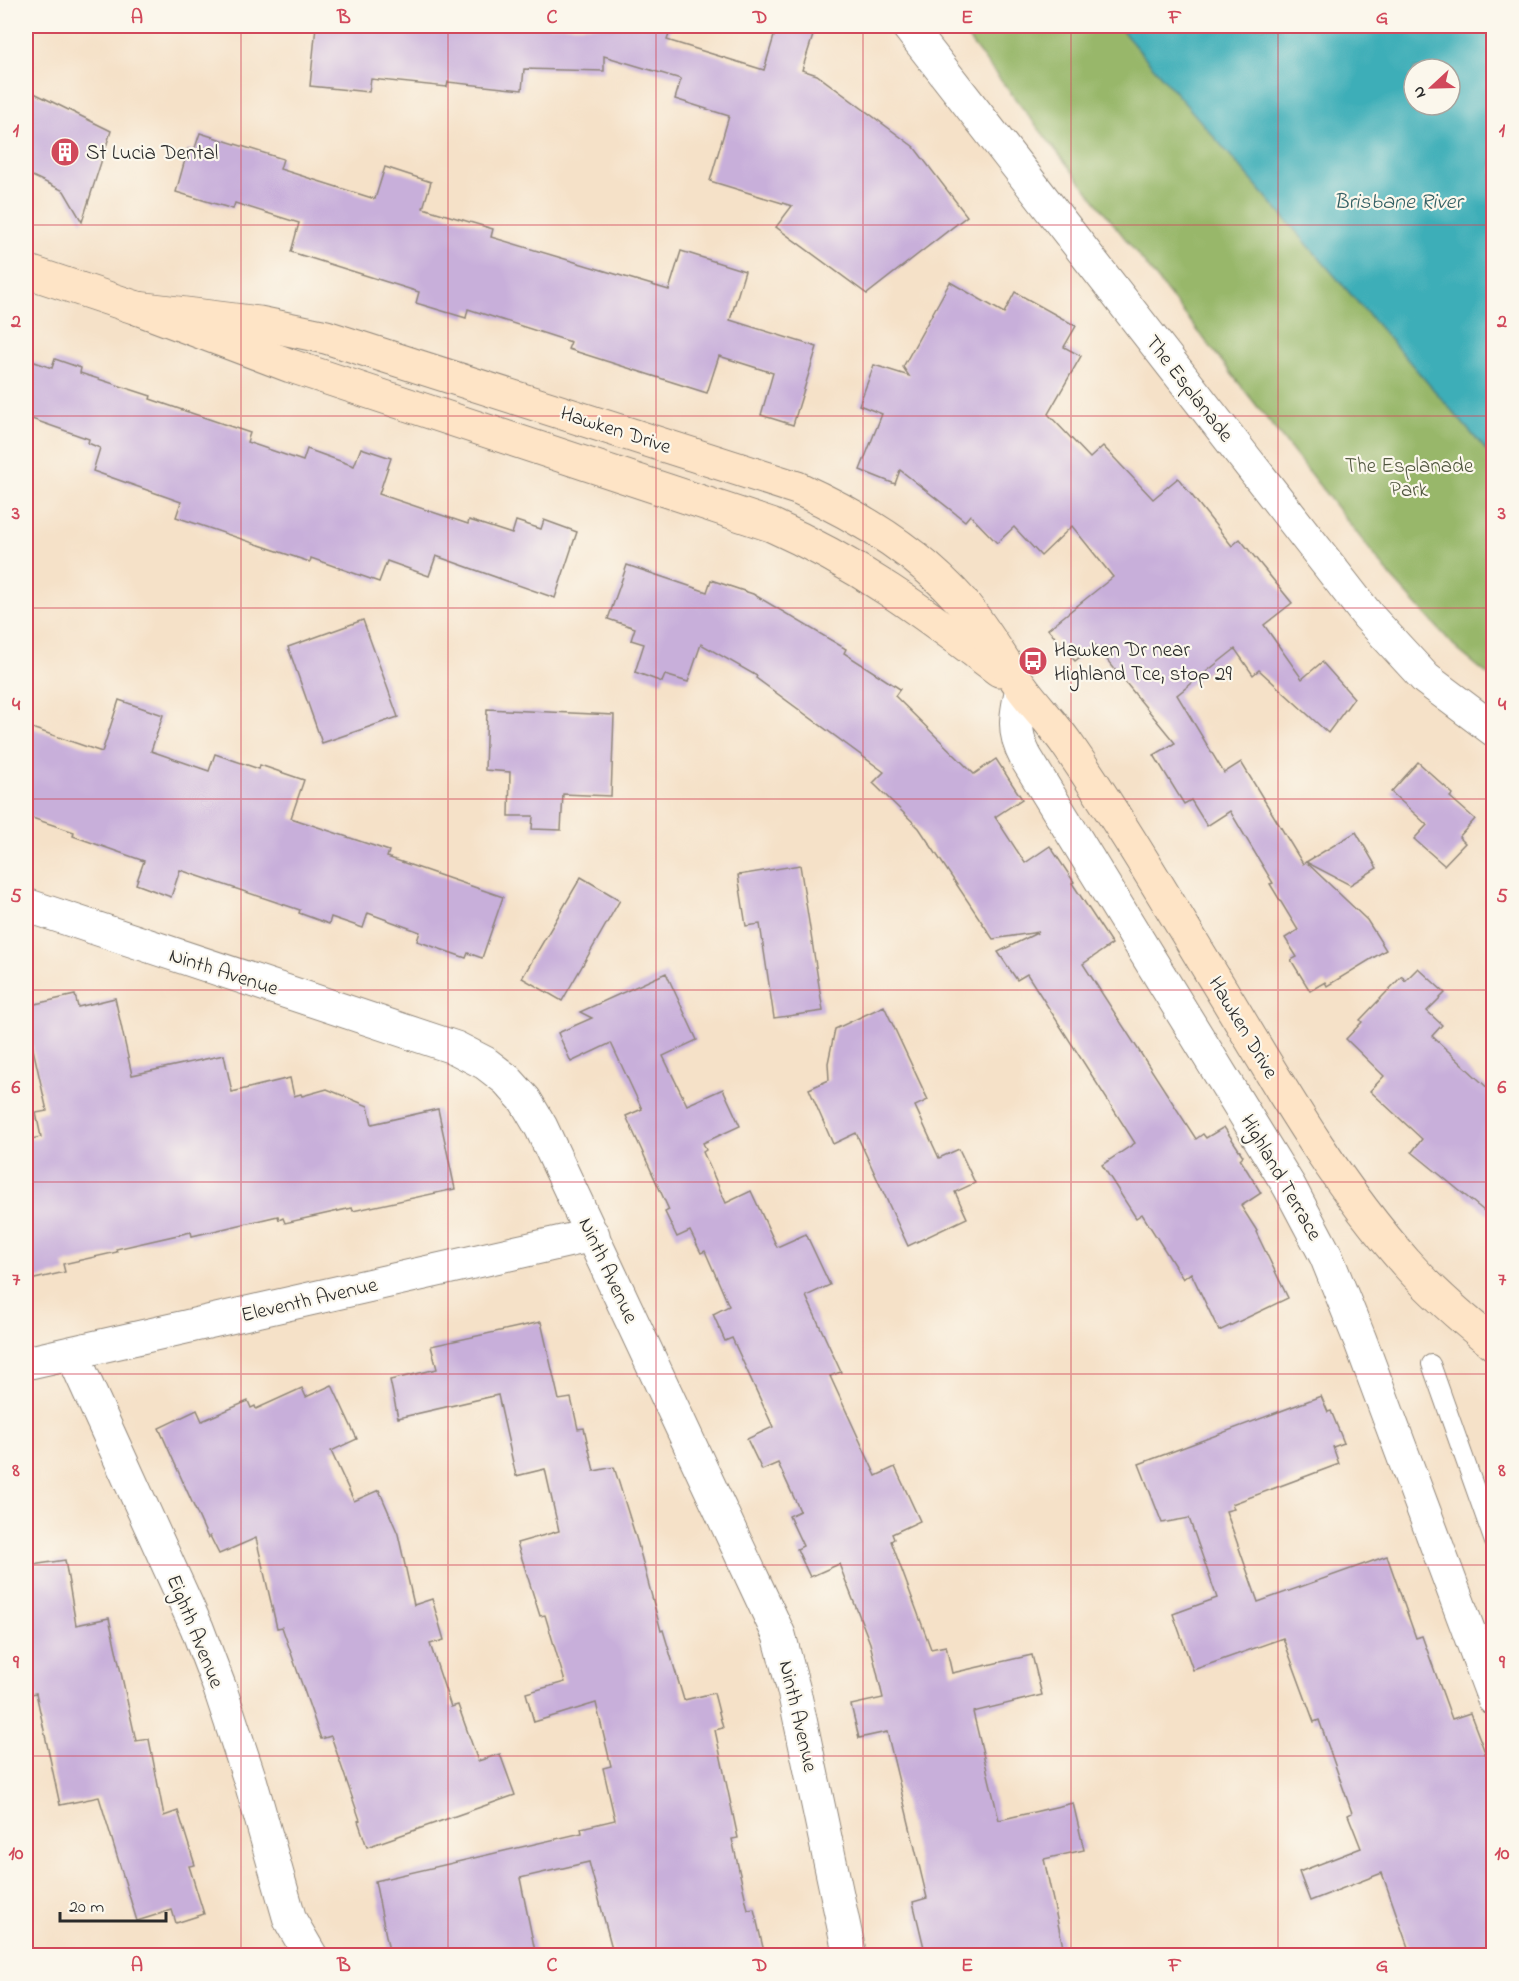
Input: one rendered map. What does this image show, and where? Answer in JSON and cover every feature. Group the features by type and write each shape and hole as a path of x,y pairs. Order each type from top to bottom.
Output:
{"main road":[{"name":"Hawken Drive","path":"26,271 137,308 291,366 771,525 800,538 884,585 1022,687"},
{"name":"Hawken Drive","path":"137,308 241,320 319,335 797,488 841,508 886,536 949,589 974,617 1022,687 1062,737 1314,1141 1354,1198 1419,1277 1443,1301 1494,1344"}],"street":[{"name":"The Esplanade","path":"908,26 1368,616 1426,679 1494,730"},
{"name":"Highland Terrace","path":"1022,687 1016,724 1021,748 1289,1186 1326,1256 1365,1351 1494,1699"},
{"name":"Ninth Avenue","path":"26,905 465,1052 485,1063 507,1080 529,1107 593,1235 779,1635 793,1684 850,1956"},
{"name":"Eleventh Avenue","path":"26,1363 593,1235"},
{"name":"Eighth Avenue","path":"72,1353 196,1628 219,1686 251,1783 290,1920 311,1956"},
{"name":"Eighth Avenue","path":"289,1956 290,1920"}],"lane":[{"path":"1431,1364 1494,1542"}],"green space":[{"name":"The Esplanade Park","path":"958,26 1118,26 1493,458 1493,679 1459,651 1393,579"}],"water":[{"name":"Brisbane River","path":"1118,26 1493,26 1493,458"}],"building":[{"path":"316,26 672,26 667,40 764,70 777,26 816,26 802,70 817,75 914,147 967,216 867,294 776,227 792,206 710,181 729,116 675,99 681,79 604,56 604,71 524,69 522,90 448,82 447,87 371,79 369,92 310,86"},
{"name":"St Lucia Dental","path":"26,89 111,131 82,222 64,191 26,173"},
{"path":"200,133 283,159 280,169 375,199 385,167 431,182 423,208 493,229 491,237 669,290 681,251 745,271 730,320 817,347 793,425 761,415 773,373 719,356 707,393 568,349 571,342 468,309 466,318 416,303 419,292 291,252 299,223 235,203 233,209 176,192 188,149 194,151"},
{"path":"950,282 1004,313 1015,292 1076,326 1064,347 1081,356 1048,414 1090,458 1103,446 1153,499 1178,478 1232,546 1240,539 1292,603 1264,625 1302,679 1322,662 1354,698 1328,733 1259,670 1253,675 1235,649 1177,695 1224,773 1241,762 1303,864 1306,862 1367,920 1386,950 1327,986 1325,982 1310,991 1291,960 1297,957 1285,938 1298,930 1230,811 1207,826 1191,800 1184,804 1154,755 1175,743 1095,645 1075,661 1048,629 1113,577 1072,526 1041,556 1014,527 997,543 970,515 965,521 900,470 895,484 860,470 882,414 859,405 874,365 909,376 903,367"},
{"path":"26,359 52,368 55,359 81,368 80,373 151,396 150,399 250,433 247,442 303,461 307,449 354,466 361,448 391,458 379,494 468,524 469,520 512,534 516,521 541,529 544,520 577,532 555,598 436,556 429,576 387,561 379,582 311,558 310,562 176,517 181,502 93,471 100,448 88,443 89,439 26,417"},
{"path":"627,565 707,592 711,580 753,594 846,649 844,653 900,689 895,696 974,774 996,759 1022,799 995,817 1025,863 1050,846 1074,882 1072,883 1112,944 1083,964 1196,1139 1203,1134 1206,1138 1224,1127 1243,1156 1240,1159 1261,1193 1241,1206 1257,1231 1288,1298 1219,1331 1191,1273 1183,1279 1142,1214 1136,1218 1102,1165 1135,1143 1027,974 1017,980 998,952 1039,932 993,939 919,828 873,783 884,772 756,678 757,676 701,644 688,682 665,675 662,682 635,672 644,644 631,640 635,628 608,619"},
{"path":"363,620 398,717 322,743 288,647"},
{"path":"119,700 163,715 151,751 209,771 215,754 259,769 260,765 304,780 291,818 389,851 387,857 503,897 482,958 468,953 466,958 417,941 420,932 368,913 363,928 331,917 329,924 299,913 300,910 180,870 171,897 136,884 144,861 73,836 74,832 26,816 26,726 102,752"},
{"path":"487,709 614,715 611,796 563,794 561,830 532,829 533,816 509,816 510,772 485,770"},
{"path":"1418,762 1453,794 1450,797 1475,819 1459,837 1465,843 1444,865 1414,839 1427,825 1391,792"},
{"path":"1356,832 1377,868 1350,885 1306,862"},
{"path":"800,865 823,1011 774,1018 760,924 746,926 738,875"},
{"path":"581,877 620,900 562,1001 522,978"},
{"path":"1418,968 1445,993 1427,1011 1442,1025 1432,1036 1494,1094 1494,1219 1412,1152 1422,1139 1370,1091 1384,1076 1346,1039 1362,1022 1360,1020 1402,976 1405,981"},
{"path":"666,973 697,1040 663,1056 687,1105 723,1089 740,1126 703,1143 706,1150 703,1152 726,1203 751,1191 777,1247 806,1234 830,1285 806,1296 841,1372 830,1376 876,1476 895,1467 920,1521 892,1534 894,1539 891,1541 931,1649 946,1646 952,1673 1032,1655 1042,1695 973,1712 999,1820 1073,1803 1084,1850 1044,1859 1065,1956 926,1956 913,1902 927,1898 887,1732 859,1738 851,1705 883,1698 870,1643 839,1564 810,1577 797,1549 803,1546 789,1516 800,1511 778,1463 762,1470 747,1439 773,1427 732,1338 725,1341 713,1314 729,1306 705,1251 701,1253 690,1231 677,1237 665,1212 669,1210 626,1116 642,1109 611,1043 571,1062 558,1033 592,1018 580,1012"},
{"path":"75,995 78,1007 115,998 132,1075 224,1055 232,1092 290,1078 294,1096 327,1089 368,1106 372,1124 438,1109 455,1189 285,1223 283,1218 279,1220 278,1216 192,1236 191,1232 63,1264 65,1272 26,1281 26,1140 41,1137 36,1113 47,1111 26,1018 26,1006"},
{"path":"884,1006 928,1100 915,1106 939,1158 959,1149 975,1183 955,1192 967,1218 908,1246 856,1133 833,1144 809,1089 829,1080 828,1063 835,1029"},
{"path":"541,1322 559,1400 571,1398 578,1429 584,1428 594,1471 614,1467 638,1544 661,1631 663,1630 684,1700 714,1693 723,1728 715,1730 738,1838 732,1839 748,1910 754,1909 765,1956 614,1956 589,1862 520,1878 536,1956 390,1956 375,1881 582,1833 581,1828 615,1820 603,1768 611,1766 596,1703 534,1722 526,1693 565,1682 545,1615 540,1616 517,1543 559,1531 545,1469 516,1476 498,1395 398,1418 390,1380 437,1369 431,1346"},
{"path":"332,1385 357,1439 331,1451 354,1501 379,1490 398,1534 414,1605 432,1599 444,1640 430,1644 451,1707 458,1705 478,1761 500,1754 515,1795 367,1847 331,1736 321,1739 282,1627 277,1628 256,1538 219,1554 210,1536 208,1538 159,1428 197,1410 202,1421 248,1401 251,1408 255,1406 256,1409 302,1388 306,1397"},
{"path":"1321,1396 1328,1412 1331,1411 1344,1443 1333,1447 1339,1464 1232,1504 1234,1509 1226,1511 1258,1602 1387,1556 1416,1638 1422,1636 1452,1719 1470,1713 1494,1776 1494,1956 1411,1956 1382,1873 1310,1901 1299,1872 1361,1848 1348,1815 1352,1813 1319,1720 1314,1722 1283,1638 1193,1670 1173,1614 1217,1598 1189,1518 1162,1523 1139,1464"},
{"path":"65,1560 76,1625 109,1618 136,1741 149,1739 164,1816 178,1811 195,1865 189,1866 204,1914 176,1923 172,1910 137,1921 99,1797 60,1805 36,1693 26,1695 26,1566"}],"place":[{"name":"St Lucia Dental","path":"65,152"},
{"name":"Hawken Dr near Highland Tce, stop 29","path":"1033,661"}]}
